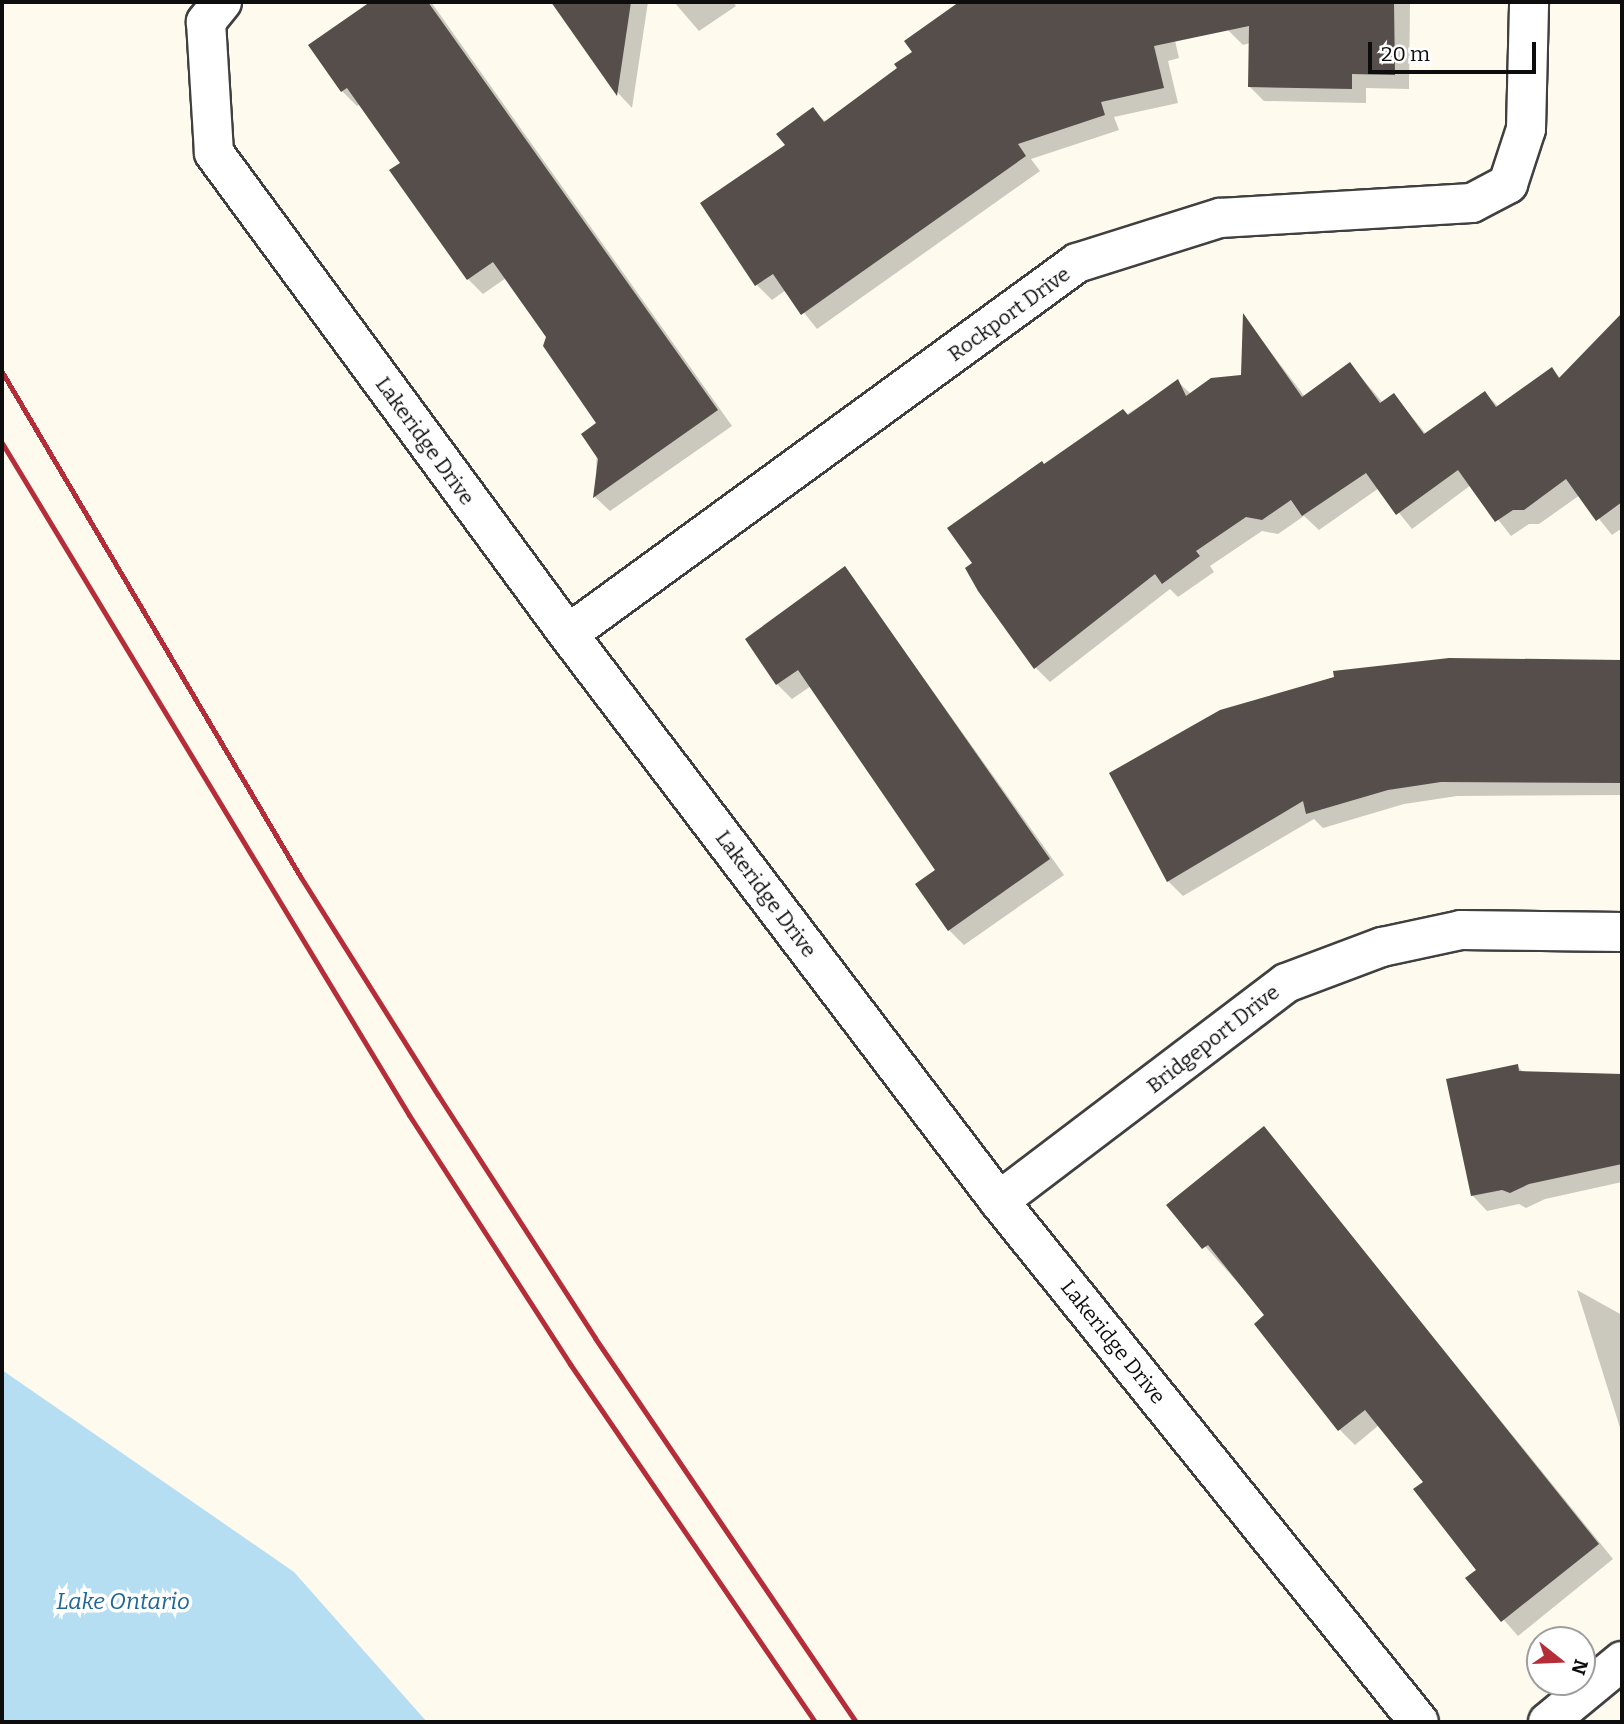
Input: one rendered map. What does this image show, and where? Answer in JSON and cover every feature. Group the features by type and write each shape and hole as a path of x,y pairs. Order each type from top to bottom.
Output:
{"street":[{"name":"Rockport Drive","path":"568,634 1077,263 1220,218 1472,203 1508,184 1526,129 1529,2"},
{"name":"Lakeridge Drive","path":"214,12 214,153 568,634 999,1201 1419,1722"},
{"name":"Bridgeport Drive","path":"999,1201 1286,983 1382,947 1461,930 1622,932"},
{"path":"1548,1722 1622,1661"}],"water":[{"name":"Lake Ontario","path":"2,1370 294,1572 427,1722 2,1722"}],"building":[{"path":"370,2 428,2 718,410 593,498 598,459 581,434 596,423 543,346 546,337 493,262 467,280 389,170 400,163 347,88 341,92 308,45"},
{"path":"551,2 631,2 617,96"},
{"path":"959,2 1394,2 1395,75 1352,74 1352,89 1248,87 1249,26 1154,46 1164,88 1101,102 1105,115 1018,144 1026,156 801,315 773,274 755,286 700,203 785,145 776,134 813,107 824,122 897,68 894,64 912,52 904,41"},
{"path":"1243,313 1302,397 1350,362 1380,403 1394,393 1424,434 1485,391 1496,407 1552,367 1559,378 1622,313 1622,502 1596,521 1566,479 1524,510 1513,510 1495,522 1458,470 1396,515 1366,473 1302,516 1291,500 1262,520 1246,517 1196,551 1200,556 1162,584 1155,574 1034,669 978,591 965,568 972,563 947,528 1042,461 1044,464 1123,409 1128,415 1178,379 1186,396 1211,378 1241,375"},
{"path":"845,566 1050,859 948,931 915,884 935,870 798,670 776,685 745,639"},
{"path":"1449,658 1622,660 1622,783 1441,782 1388,790 1306,814 1303,801 1167,882 1109,773 1220,710 1334,677 1333,671"},
{"path":"1518,1064 1519,1071 1622,1074 1622,1164 1529,1184 1510,1193 1502,1190 1471,1196 1446,1079"},
{"path":"1264,1126 1599,1544 1501,1622 1465,1578 1476,1570 1413,1489 1423,1482 1365,1410 1338,1431 1254,1324 1264,1315 1208,1245 1202,1249 1166,1205"}],"railway":[{"path":"2,372 300,876 438,1095 595,1338 856,1722"},
{"path":"2,443 409,1115 570,1364 815,1722"}]}
